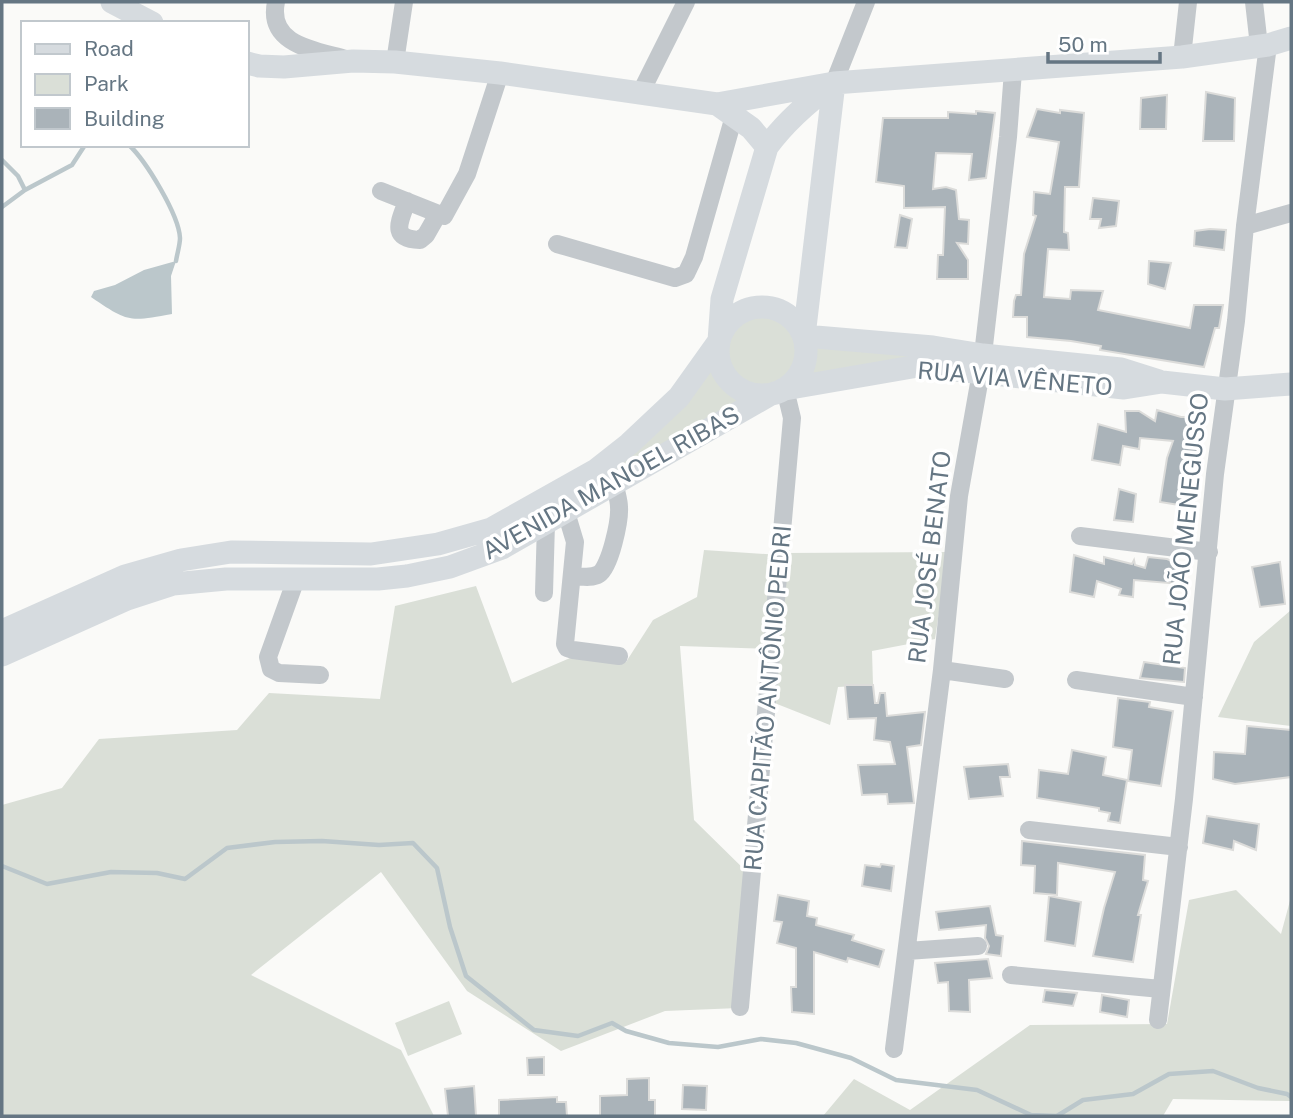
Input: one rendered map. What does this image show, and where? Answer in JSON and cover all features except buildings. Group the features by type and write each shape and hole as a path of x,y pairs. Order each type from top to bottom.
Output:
{"main road":[{"path":"112,2 148,21"},
{"path":"725,110 834,83 1182,57 1291,38"},
{"path":"248,63 284,67 353,61 395,62 500,73 640,94 725,110 751,128 767,147"},
{"path":"804,337 787,314 760,306 746,309 724,327 718,356 722,370 730,382 742,391 757,395 778,391 796,379 803,366 806,351 804,337 834,83"},
{"name":"AVENIDA MANOEL RIBAS","path":"694,376 722,299 767,147 806,103 834,83"},
{"name":"AVENIDA MANOEL RIBAS","path":"2,631 125,576 181,560 231,552 371,554 438,544 491,529 596,470 658,418 679,397 719,341 722,299"},
{"name":"RUA VIA VÊNETO","path":"804,337 933,347 982,363 1124,388 1162,382 1225,389 1291,384"},
{"name":"RUA VIA VÊNETO","path":"778,391 918,366 982,363"},
{"name":"AVENIDA MANOEL RIBAS","path":"2,655 127,599 173,584 226,579 377,579 450,567 502,548 778,391"}],"street":[{"path":"276,2 276,24 284,36 304,46 353,61"},
{"path":"395,62 404,2"},
{"path":"640,94 686,2"},
{"path":"834,83 866,2"},
{"path":"1182,57 1188,2"},
{"name":"RUA JOÃO MENEGUSSO","path":"1158,1020 1194,697 1215,474 1236,321 1263,45 1254,2"},
{"name":"RUA JOSÉ BENATO","path":"894,1049 942,670 959,496 982,363 1013,71"},
{"path":"381,191 444,216 467,174 500,73"},
{"path":"557,244 675,278 686,274 694,257 725,110"},
{"path":"407,201 398,226 400,234 410,240 420,240 426,235 438,214"},
{"path":"1245,226 1291,213"},
{"name":"RUA CAPITÃO ANTÔNIO PEDRI","path":"740,1007 792,418 778,391"},
{"path":"572,576 593,577 601,573 608,563 619,513 615,485"},
{"path":"566,512 575,542 565,644 567,648 618,656"},
{"path":"544,593 546,523"},
{"path":"1080,536 1209,552"},
{"path":"296,579 268,657 269,664 271,669 279,673 320,676"},
{"path":"942,670 1005,679"},
{"path":"1076,680 1194,697"},
{"path":"1030,830 1178,847"},
{"path":"907,951 978,946"},
{"path":"1011,975 1161,989"}],"green space":[{"path":"762,317 775,319 786,327 794,338 794,364 786,375 775,383 762,385 749,383 738,375 730,364 728,351 730,338 738,327 749,319"},
{"path":"813,340 926,359 804,377"},
{"path":"712,356 724,384 751,400 616,471 614,468"},
{"path":"704,550 779,555 770,649 680,646 694,820 751,876 739,1008 665,1011 561,1051 467,991 381,872 251,975 401,1050 434,1116 2,1116 2,805 62,788 99,739 237,730 269,693 380,699 395,606 476,586 512,683 570,658 626,662 653,620 697,597"},
{"path":"948,552 935,639 872,651 873,685 838,687 830,725 772,702 786,553"},
{"path":"1291,610 1291,726 1218,717 1254,642"},
{"path":"1236,890 1281,934 1291,897 1291,1101 1173,1099 1163,1116 823,1116 854,1079 910,1110 1030,1025 1167,1024 1189,900"},
{"path":"449,1001 462,1034 408,1056 395,1023"}],"shaded area":[{"path":"176,261 171,276 172,314 129,318 91,297 94,291 115,285 144,270"}],"waterway":[{"path":"25,190 72,165 84,147"},
{"path":"131,147 152,175 174,216 180,238 176,261"},
{"path":"2,160 18,176 25,190 2,207"},
{"path":"2,866 47,884 111,872 157,873 185,879 227,848 275,842 322,841 379,845 413,843 437,868 450,927 466,976 534,1030 578,1036 612,1023 626,1031 669,1043 718,1047 761,1039 796,1043 851,1058 896,1080 977,1090 1031,1115 1056,1116"},
{"path":"1057,1116 1083,1100 1133,1094 1169,1074 1213,1071 1291,1097"}]}
